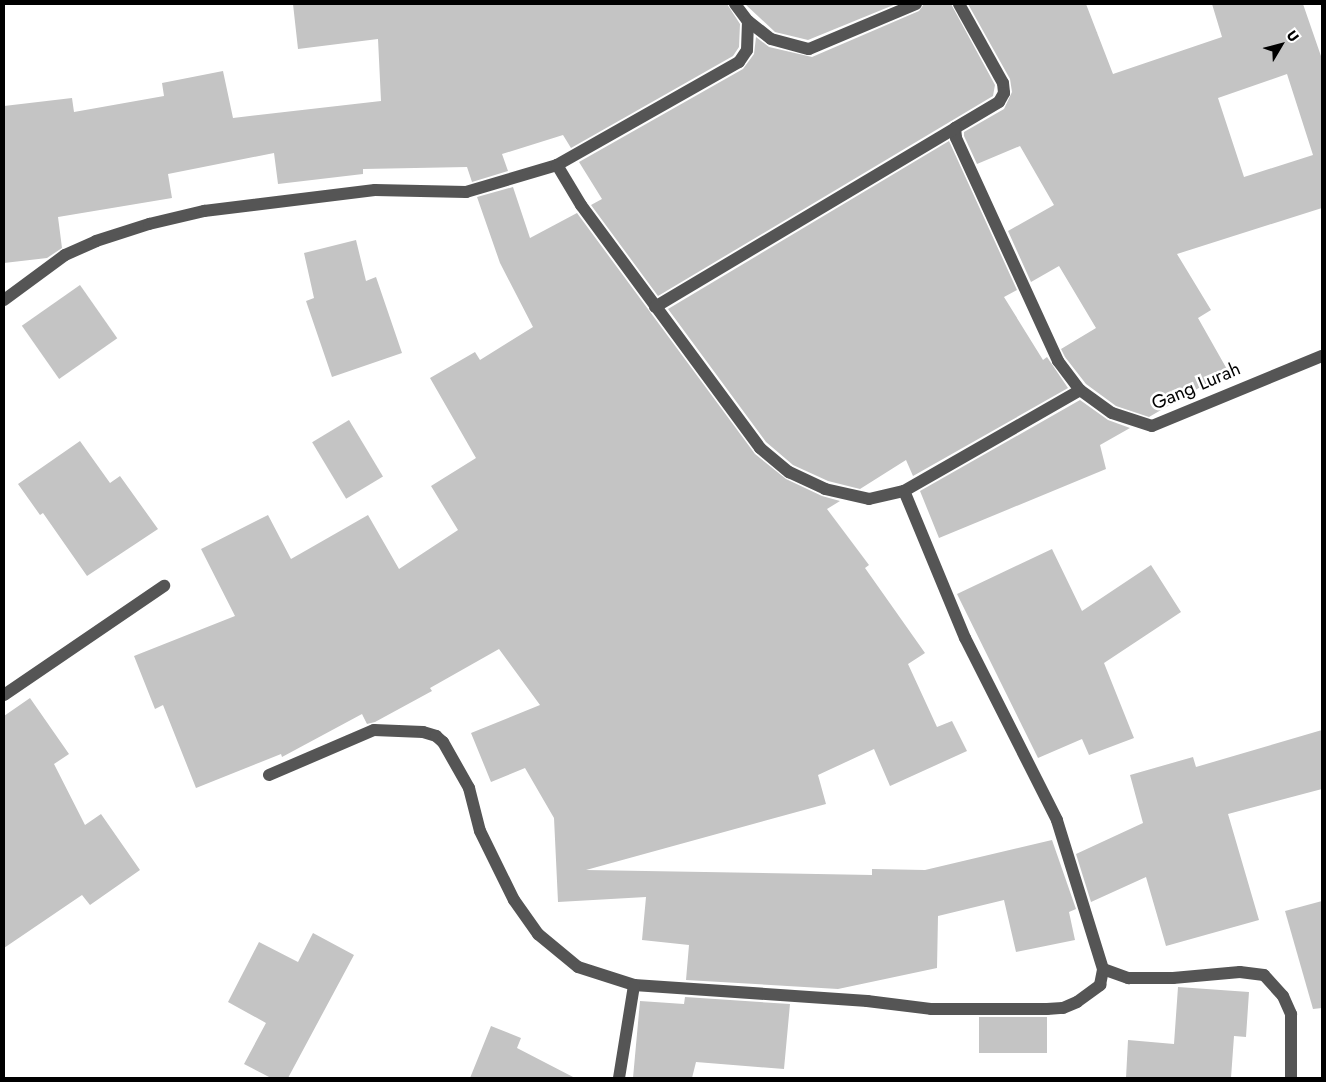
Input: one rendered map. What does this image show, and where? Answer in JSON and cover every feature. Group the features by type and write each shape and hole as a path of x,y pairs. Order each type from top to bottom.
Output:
{"street":[{"path":"735,4 748,21 771,39 809,49 916,4"},
{"path":"655,307 999,102 1004,93 1002,83 959,4"},
{"path":"4,300 65,255 96,240 149,224 204,211 375,190 466,192 557,165 739,62 746,50 748,21"},
{"path":"557,165 582,205 655,307 760,448 790,472 843,495 868,499 904,491 1083,393 1050,346 956,138 955,128"},
{"name":"Gang Lurah","path":"1083,393 1112,413 1152,426 1322,356"},
{"path":"269,775 374,730 424,732 436,736 443,742 468,788 480,831 514,900 538,934 578,967 634,985 867,1001 931,1010 1064,1008 1089,994 1100,985 1103,969 1057,820 965,638 904,491"},
{"path":"4,695 164,586"},
{"path":"1103,969 1128,978 1173,978 1240,972 1264,975 1283,996 1292,1014 1291,1078"},
{"path":"619,1078 634,985"}],"building":[{"path":"293,4 727,4 740,24 739,47 733,56 571,148 563,135 502,154 508,171 472,182 467,167 363,169 363,174 278,184 274,153 168,174 172,198 58,217 62,248 47,258 4,263 4,106 72,98 74,112 164,96 162,83 223,71 233,118 381,101 378,39 298,49"},
{"path":"745,4 896,4 808,40 775,32"},
{"path":"924,4 951,4 995,85 993,96 658,296 591,205 602,199 579,162 743,69 754,54 756,37 769,47 812,57 919,11"},
{"path":"968,4 1086,4 1113,74 1222,37 1212,4 1303,4 1322,59 1322,208 1177,254 1211,310 1198,318 1228,371 1149,417 1116,406 1086,384 1061,349 1096,328 1059,266 1031,282 1008,231 1054,205 1020,146 977,164 964,136 964,132 1004,109 1012,92 1010,79","holes":["1287,74 1313,155 1244,177 1218,98"]},
{"path":"949,141 1017,290 1004,297 1043,360 1047,357 1068,388 913,476 906,460 860,489 828,481 793,465 766,442 668,309"},
{"path":"513,187 530,238 577,213 755,454 786,479 822,496 840,501 827,509 869,565 865,568 925,653 908,664 937,727 952,721 967,751 890,786 874,749 818,775 826,804 586,870 872,875 872,869 925,870 1052,840 1076,909 1069,912 1075,940 1016,952 1004,900 938,916 937,968 838,989 686,980 689,945 642,940 646,897 558,902 554,818 525,768 491,782 471,733 540,705 499,649 430,688 432,691 375,722 367,724 362,714 282,757 281,754 196,788 163,705 155,709 134,656 235,616 201,549 268,515 291,559 368,515 399,569 458,530 431,486 476,458 430,378 475,352 480,360 533,327 500,263 477,197"},
{"path":"356,240 366,281 376,277 402,353 332,377 306,301 314,298 304,253"},
{"path":"80,285 117,338 59,379 22,326"},
{"path":"1080,400 1108,420 1130,428 1100,445 1106,469 939,538 920,491"},
{"path":"349,420 383,477 346,499 312,442"},
{"path":"80,441 110,483 120,476 158,529 87,576 43,513 40,515 18,484"},
{"path":"1052,549 1082,611 1151,565 1181,612 1104,663 1134,738 1089,755 1082,739 1038,758 957,594"},
{"path":"30,698 69,754 54,764 85,825 101,814 140,870 90,905 82,895 4,948 4,716"},
{"path":"1322,730 1322,789 1228,814 1259,920 1166,946 1146,877 1091,902 1076,854 1143,823 1130,775 1193,757 1196,767"},
{"path":"1322,901 1322,1008 1313,1009 1285,911"},
{"path":"313,933 354,955 288,1078 271,1078 244,1064 266,1023 228,1002 259,942 298,962"},
{"path":"1178,987 1249,992 1246,1037 1234,1036 1231,1078 1126,1078 1128,1040 1174,1044"},
{"path":"685,997 790,1004 784,1069 696,1062 692,1078 633,1078 640,1001 684,1004"},
{"path":"979,1017 1047,1017 1047,1053 979,1053"},
{"path":"491,1026 521,1038 517,1048 575,1078 470,1078"}]}
